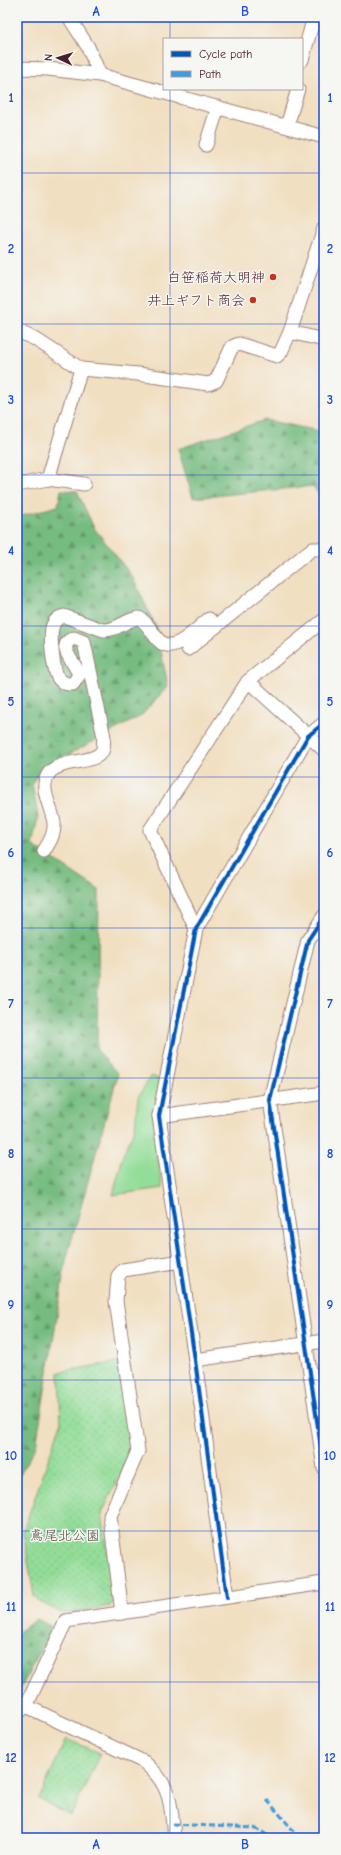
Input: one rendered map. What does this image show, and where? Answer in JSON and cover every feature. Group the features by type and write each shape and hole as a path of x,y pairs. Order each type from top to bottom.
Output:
{"street":[{"path":"69,17 88,47 100,75"},
{"path":"303,56 314,17"},
{"path":"318,17 324,18"},
{"path":"17,68 48,69 100,75 324,137"},
{"path":"286,126 298,90"},
{"path":"206,145 218,107"},
{"path":"17,331 35,339 81,369 138,374 208,384 216,381 218,378 232,347 239,344 277,356 281,352 290,332 324,228"},
{"path":"290,332 324,340"},
{"path":"48,480 81,369"},
{"path":"17,485 48,480 84,484"},
{"path":"44,852 50,842 54,823 45,789 45,779 55,768 69,762 91,759 98,755 103,750 104,737 84,642 74,638 69,640 65,646 66,652 78,669 79,675 73,684 62,682 58,679 55,670 51,631 53,624 60,617 64,616 109,631 126,622 139,618 144,621 160,642 167,645 182,641 190,643 216,626 312,549 324,550"},
{"path":"196,929 150,830 248,681 324,620"},
{"path":"248,681 324,750"},
{"path":"227,1597 160,1116 196,929 308,736 324,723"},
{"path":"324,916 308,940 270,1100 306,1343 320,1414 324,1468"},
{"path":"160,1116 324,1093"},
{"path":"122,1613 110,1516 138,1451 116,1301 118,1276 123,1270 181,1261"},
{"path":"195,1360 324,1341"},
{"path":"174,1838 171,1805 166,1787 156,1773 144,1762 22,1710 66,1621 324,1583"}],"green space":[{"path":"265,420 324,432 324,503 313,486 193,498 178,449"},
{"path":"61,490 77,491 94,528 132,576 156,627 168,686 141,716 41,769 32,784 38,817 32,845 99,890 97,1050 118,1074 66,1260 36,1446 17,1479 17,518 58,506"},
{"path":"151,1076 157,1078 161,1085 153,1118 162,1188 113,1195 124,1152 135,1128 138,1097"},
{"name":"鳶尾北公園","path":"118,1362 131,1446 130,1455 102,1513 115,1601 110,1606 64,1614 38,1601 34,1596 23,1531 61,1423 59,1372"},
{"path":"37,1619 52,1627 17,1696 17,1633"},
{"path":"66,1739 100,1753 71,1816 39,1799"}],"marked path":[{"path":"267,1800 300,1838"},
{"path":"173,1824 254,1828 271,1838"}],"cycle path":[{"path":"227,1597 195,1360 159,1116 196,929 308,736 324,723"},
{"path":"324,916 308,940 270,1100 324,1468"}],"place":[{"name":"白笹稲荷大明神","path":"273,277"},
{"name":"井上ギフト商会","path":"253,300"}]}
